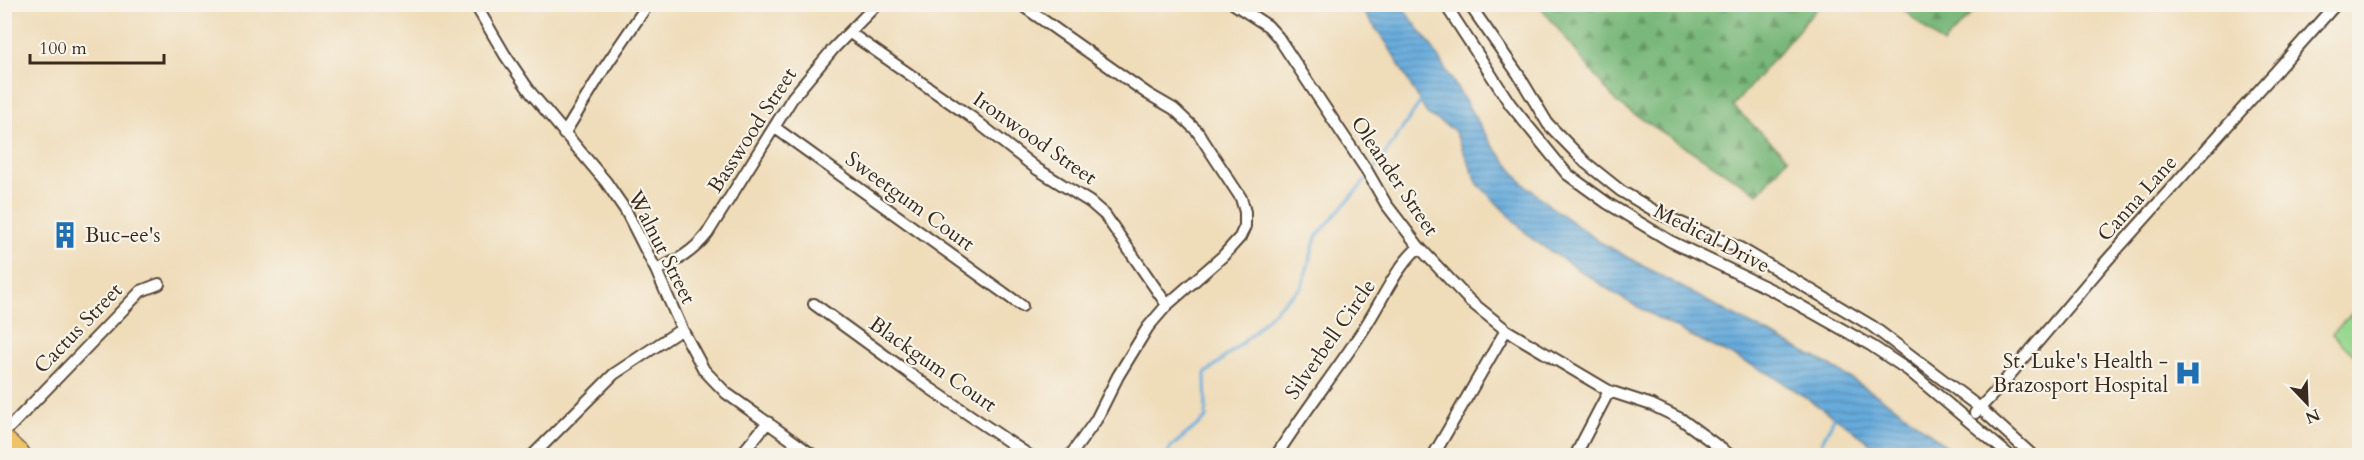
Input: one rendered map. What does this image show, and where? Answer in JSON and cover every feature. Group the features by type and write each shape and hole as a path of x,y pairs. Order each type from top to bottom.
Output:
{"main road":[{"path":"4,434 26,456"}],"street":[{"name":"Walnut Street","path":"475,4 531,93 564,135 606,182 621,204 704,370 726,393 814,456"},
{"path":"564,135 605,67 648,4"},
{"name":"Basswood Street","path":"656,270 682,258 698,246 794,97 829,54 877,4"},
{"path":"1020,4 1148,94 1174,109 1197,131 1240,198 1245,212 1245,226 1240,237 1223,256 1167,305 1148,327 1096,420 1070,456"},
{"name":"Oleander Street","path":"1234,4 1268,26 1278,37 1367,171 1386,204 1419,247 1470,301 1506,330 1609,391 1666,412 1694,427 1717,451 1731,456"},
{"name":"Medical Drive","path":"1445,4 1510,104 1567,174 1607,203 1670,241 1776,292 1872,346 1908,370 2010,456"},
{"name":"Medical Drive","path":"1469,4 1518,74 1548,124 1586,163 1621,191 1660,214 1740,248 1872,326 1980,408 2033,456"},
{"name":"Canna Lane","path":"1968,419 2336,4"},
{"name":"Ironwood Street","path":"850,33 971,117 1037,169 1090,202 1105,215 1167,305"},
{"name":"Sweetgum Court","path":"774,127 1022,306"},
{"name":"Silverbell Circle","path":"1276,456 1300,416 1364,329 1407,258 1419,247"},
{"name":"Cactus Street","path":"4,434 141,291 159,284"},
{"name":"Blackgum Court","path":"813,304 931,389 1030,456"},
{"path":"532,456 590,395 614,374 682,329"},
{"path":"1433,456 1506,330"},
{"path":"1575,456 1609,391"},
{"path":"740,456 768,422"}],"green space":[{"path":"1539,5 1820,5 1733,106 1788,158 1758,194 1617,103"},
{"path":"1898,5 1980,5 1943,44"},
{"path":"2359,306 2359,360 2332,334"}],"water":[{"path":"1358,5 1401,5 1430,44 1490,142 1523,183 1550,206 1600,242 1725,311 1826,363 1899,409 1958,455 1884,455 1848,426 1770,374 1689,335 1620,297 1532,239 1478,184 1454,130 1427,114 1386,42"}],"waterway":[{"path":"1375,169 1421,101"},
{"path":"1166,456 1171,447 1206,418 1205,374 1248,338 1282,303 1302,287 1316,237 1365,181"},
{"path":"1815,456 1836,414"}],"place":[{"name":"Buc-ee's","path":"65,235"},
{"name":"St. Luke's Health - Brazosport Hospital","path":"2188,373"}]}
